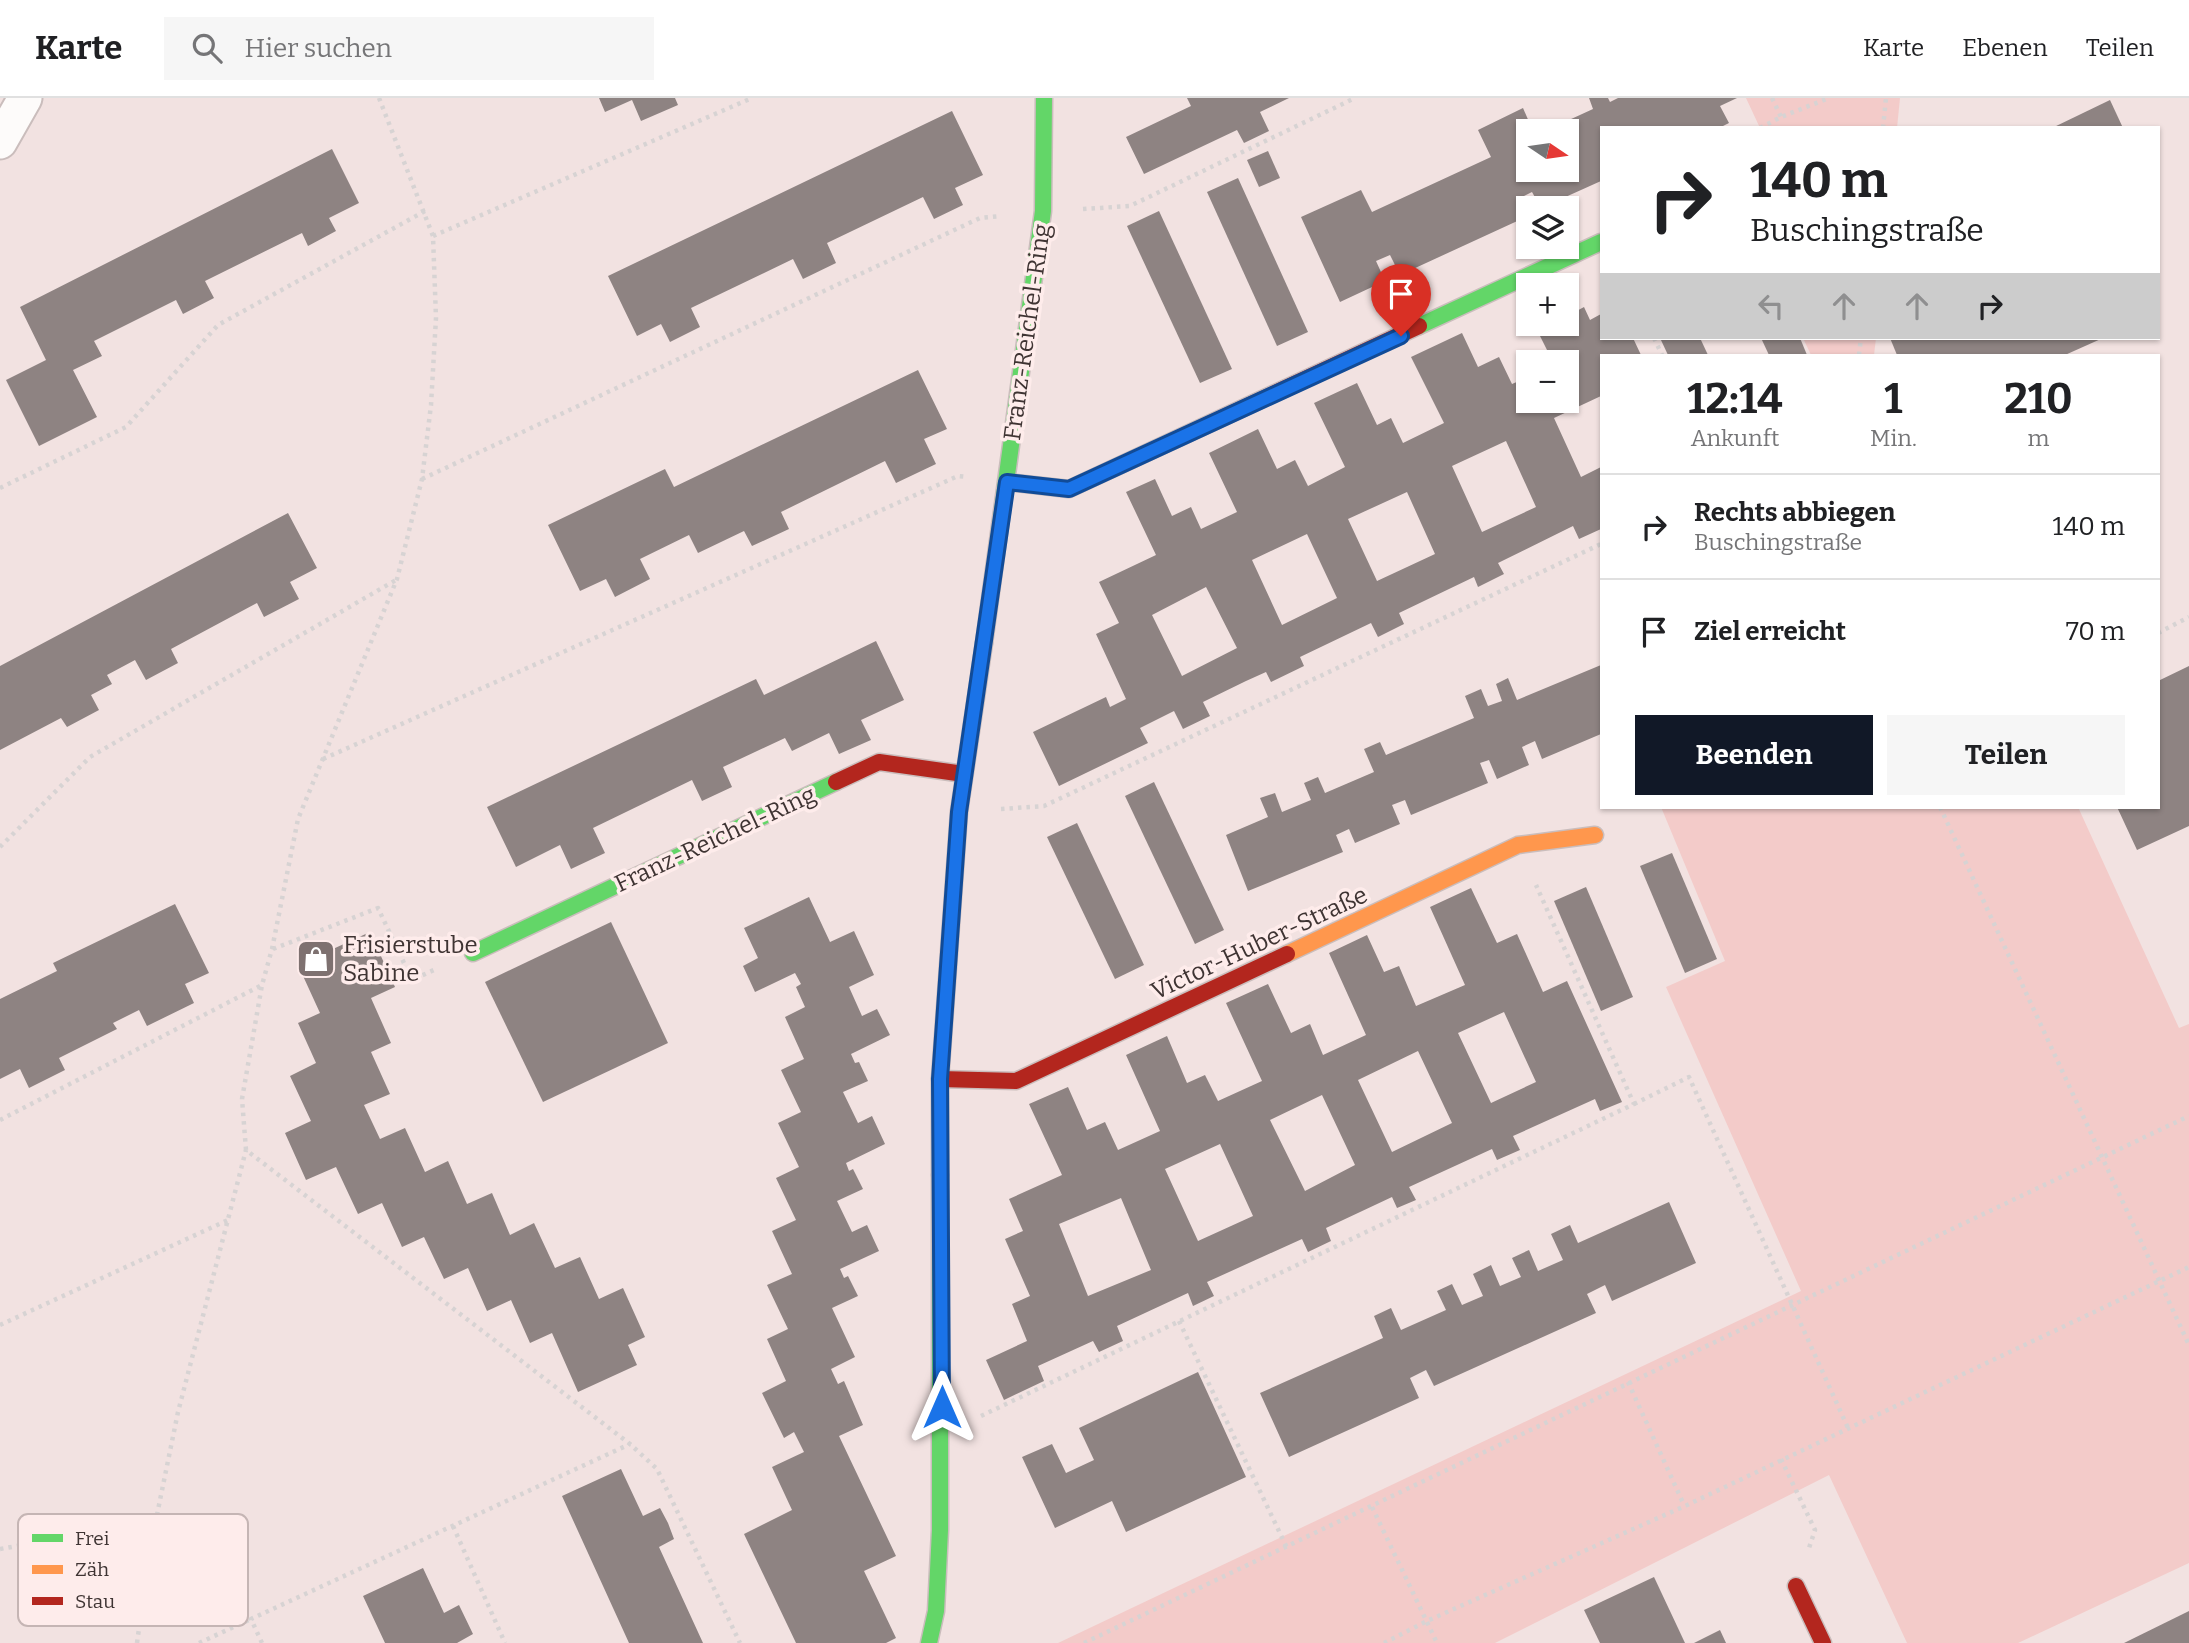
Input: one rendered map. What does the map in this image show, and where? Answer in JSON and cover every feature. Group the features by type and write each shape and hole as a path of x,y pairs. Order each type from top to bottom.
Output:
{"street":[{"path":"0,142 25,98"},
{"name":"Franz-Reichel-Ring","path":"929,1643 937,1597 942,1434 940,1079 959,812 1043,211 1045,98"},
{"path":"1007,482 1069,489 1600,242"},
{"name":"Franz-Reichel-Ring","path":"473,953 879,762 964,774"},
{"name":"Victor-Huber-Straße","path":"940,1079 1016,1081 1518,845 1595,835"},
{"path":"1796,1586 1823,1643"}],"path":[{"path":"157,1514 178,1412 246,1150 242,1098 262,985 272,949 298,819 397,579 422,479 431,405 436,318 433,236 379,98"},
{"path":"433,236 752,98"},
{"path":"422,479 980,218 1129,206 1355,98"},
{"path":"1772,98 1781,117"},
{"path":"1766,126 1829,98"},
{"path":"1883,126 1886,98"},
{"path":"0,488 126,427 218,325 425,211"},
{"path":"323,759 958,476 1007,482"},
{"path":"959,812 1044,806 1600,544"},
{"path":"0,847 90,757 397,579"},
{"path":"2160,631 2189,617"},
{"path":"1941,809 2189,1345"},
{"path":"1518,845 1634,1104"},
{"path":"272,949 378,908 412,980 473,953"},
{"path":"0,1120 262,985"},
{"path":"942,1434 1689,1077 1848,1428"},
{"path":"1084,1643 2189,1115"},
{"path":"246,1150 629,1444 657,1469 740,1643"},
{"path":"0,1325 229,1219"},
{"path":"1384,1643 1685,1506 2189,1267"},
{"path":"1178,1321 1287,1548"},
{"path":"1628,1382 1685,1506"},
{"path":"248,1620 629,1444"},
{"path":"1781,1459 1815,1530 1796,1586"},
{"path":"1372,1507 1437,1643"},
{"path":"453,1526 505,1643"},
{"path":"0,1549 18,1546"},
{"path":"251,1619 262,1643"},
{"path":"199,1643 236,1626"}],"shaded area":[{"path":"1746,98 1900,98 1897,126 1759,126"},
{"path":"1804,340 1876,340 1874,354 1811,354"},
{"path":"1662,809 2079,809 2179,1028 2189,1024 2189,1563 2018,1643 1907,1643 1829,1475 1495,1643 1058,1643 1801,1291 1666,987 1725,961"}],"building":[{"path":"599,98 675,98 678,105 641,121 632,100 605,112"},
{"path":"1187,98 1289,98 1260,112 1269,131 1244,143 1237,130 1144,174 1126,137 1191,106"},
{"path":"1589,98 1608,98 1610,102 1618,98 1737,98 1720,106 1729,123 1723,126 1600,126 1600,181 1568,196 1534,196 1532,192 1516,196 1516,222 1400,275 1390,255 1376,261 1385,281 1340,302 1301,217 1361,190 1372,212 1491,157 1478,130 1523,108 1528,119 1516,119 1516,182 1579,182 1579,119 1571,119 1593,109"},
{"path":"2110,100 2122,126 2056,126"},
{"path":"952,111 983,175 955,188 963,205 934,219 923,197 827,243 836,263 803,279 793,259 691,308 700,327 670,342 661,324 637,336 608,276"},
{"path":"332,149 359,203 329,218 336,231 308,246 302,233 205,281 214,298 183,314 176,300 94,341 102,356 73,370 97,417 39,446 6,380 46,360 20,307"},
{"path":"1268,151 1280,178 1259,187 1247,160"},
{"path":"1238,178 1308,332 1277,346 1207,192"},
{"path":"1159,211 1232,369 1200,383 1127,226"},
{"path":"1584,307 1590,320 1600,315 1600,340 1634,340 1641,354 1600,354 1600,396 1579,406 1579,350 1547,350 1540,336 1579,336 1579,310"},
{"path":"1462,333 1478,367 1499,357 1512,384 1516,382 1516,413 1565,413 1554,418 1581,477 1600,468 1600,529 1579,539 1573,526 1498,563 1504,574 1478,587 1474,577 1399,613 1404,624 1378,637 1371,623 1300,657 1304,666 1271,682 1266,672 1246,681 1203,702 1210,716 1183,729 1174,711 1140,728 1148,743 1059,786 1033,732 1106,697 1110,707 1126,699 1096,634 1119,623 1099,582 1156,555 1126,492 1155,479 1172,516 1191,507 1201,529 1237,512 1209,453 1258,429 1277,469 1295,460 1308,486 1345,467 1314,403 1357,383 1377,425 1391,418 1403,443 1444,423 1411,357","holes":["1506,441 1536,507 1482,532 1452,466","1407,492 1435,554 1377,581 1348,519","1307,534 1337,598 1282,625 1252,560","1206,587 1237,648 1182,676 1152,615"]},
{"path":"1661,340 1701,340 1708,354 1668,354"},
{"path":"1762,340 1801,340 1807,354 1769,354"},
{"path":"1891,340 2099,340 2067,354 1897,354"},
{"path":"918,370 947,429 924,439 936,464 896,483 885,461 781,512 789,529 752,546 744,531 698,553 689,535 640,559 650,579 615,597 606,579 580,591 548,525 665,469 674,487"},
{"path":"288,513 317,568 290,582 299,599 264,617 257,603 171,649 178,663 146,680 135,660 107,675 112,684 91,695 99,710 67,727 61,718 0,750 0,666"},
{"path":"876,641 904,700 861,720 871,740 839,754 829,733 792,751 785,738 723,767 732,787 702,801 692,780 593,828 605,853 571,869 560,845 516,867 487,807 756,679 764,695"},
{"path":"1600,665 1600,734 1542,759 1535,741 1522,747 1529,765 1497,779 1489,760 1480,763 1488,783 1411,815 1405,800 1392,805 1400,824 1355,843 1349,829 1336,835 1343,852 1248,891 1226,835 1268,817 1260,798 1275,793 1282,812 1311,800 1304,783 1318,777 1325,793 1374,772 1364,749 1380,742 1386,755 1474,718 1465,696 1481,689 1488,706 1502,701 1496,684 1508,678 1517,700"},
{"path":"2189,666 2189,826 2137,850 2118,809 2160,809 2160,680"},
{"path":"1154,782 1224,930 1195,944 1125,796"},
{"path":"1077,823 1144,965 1115,979 1047,837"},
{"path":"1672,853 1717,959 1685,973 1640,866"},
{"path":"1586,887 1633,997 1601,1011 1554,901"},
{"path":"1471,888 1497,943 1517,934 1543,992 1567,981 1622,1102 1600,1111 1595,1099 1513,1136 1520,1150 1497,1160 1492,1149 1409,1187 1416,1200 1397,1208 1392,1197 1326,1228 1331,1241 1308,1252 1302,1239 1207,1282 1214,1296 1193,1306 1188,1293 1117,1326 1123,1341 1099,1352 1093,1341 1038,1366 1044,1381 1004,1400 986,1360 1027,1341 1012,1304 1030,1296 1005,1239 1023,1231 1009,1199 1062,1175 1029,1104 1068,1087 1087,1130 1105,1122 1118,1150 1160,1131 1126,1055 1167,1036 1187,1083 1205,1075 1218,1101 1262,1081 1226,1003 1268,984 1291,1033 1310,1024 1323,1055 1366,1035 1329,953 1367,935 1384,972 1399,966 1416,1006 1465,985 1430,907","holes":["1504,1012 1536,1082 1491,1103 1458,1033","1418,1051 1452,1123 1392,1152 1358,1080","1322,1095 1355,1165 1305,1191 1270,1120","1220,1144 1253,1216 1198,1241 1165,1169","1121,1198 1151,1270 1088,1296 1059,1224"]},
{"path":"809,897 830,942 854,931 874,975 849,987 862,1016 877,1009 890,1035 851,1054 855,1063 859,1062 868,1081 843,1092 858,1123 872,1116 885,1144 846,1163 849,1171 853,1169 863,1189 837,1201 852,1232 867,1225 879,1251 840,1269 844,1278 848,1276 858,1296 832,1308 855,1357 831,1369 838,1384 844,1381 863,1425 839,1436 896,1556 864,1571 896,1638 886,1643 796,1643 744,1534 792,1510 772,1467 804,1452 794,1432 784,1438 762,1393 786,1381 767,1339 788,1329 767,1285 792,1274 772,1231 796,1220 776,1178 799,1167 778,1123 801,1112 781,1070 804,1059 785,1017 805,1007 796,987 801,984 795,973 755,992 743,966 758,958 744,928"},
{"path":"175,904 209,973 185,984 194,1003 147,1026 139,1010 113,1023 117,1029 59,1058 65,1070 29,1088 20,1069 0,1079 0,999 57,971 53,963"},
{"path":"611,922 668,1043 543,1102 485,982"},
{"path":"370,932 395,987 371,998 391,1043 371,1052 390,1094 364,1105 380,1139 405,1128 425,1172 448,1161 467,1204 492,1193 510,1235 534,1223 555,1268 580,1257 599,1299 623,1288 645,1337 628,1345 637,1365 578,1392 552,1333 530,1343 511,1300 487,1311 468,1268 444,1279 424,1237 402,1247 382,1203 358,1214 336,1167 306,1180 285,1133 311,1121 290,1076 316,1063 298,1023 320,1013 298,965"},
{"path":"1669,1202 1696,1263 1612,1301 1605,1285 1587,1294 1596,1313 1434,1386 1426,1370 1410,1378 1419,1398 1289,1457 1260,1393 1383,1338 1374,1316 1391,1308 1401,1330 1446,1310 1437,1291 1452,1284 1462,1305 1483,1296 1473,1274 1491,1265 1500,1286 1521,1277 1512,1258 1529,1250 1538,1271 1563,1260 1551,1234 1570,1225 1578,1243"},
{"path":"1198,1372 1246,1477 1126,1532 1112,1501 1055,1528 1022,1457 1052,1444 1066,1473 1094,1460 1079,1428"},
{"path":"621,1469 643,1516 660,1508 668,1523 674,1539 659,1547 703,1643 629,1643 562,1496"},
{"path":"423,1568 444,1613 459,1605 473,1634 457,1643 385,1643 363,1596"},
{"path":"1654,1577 1685,1643 1600,1643 1584,1610"},
{"path":"2189,1611 2189,1643 2124,1643"},
{"path":"1720,1630 1726,1643 1694,1643"}],"traffic: fast":[{"path":"984,643 1043,211 1044,98"},
{"path":"1419,326 1600,242"},
{"path":"473,953 836,782"},
{"path":"929,1643 936,1611 940,1530 940,1175"}],"traffic: slow":[{"path":"940,1175 940,1079 959,812 984,643"},
{"path":"1287,954 1518,845 1595,835"}],"traffic: jam":[{"path":"1007,482 1069,489 1419,326"},
{"path":"836,782 879,762 964,774"},
{"path":"940,1079 1016,1081 1287,954"},
{"path":"1796,1586 1823,1643"}],"place":[{"name":"Frisierstube Sabine","path":"316,959"}],"route":[{"path":"942,1407 940,1079 959,812 1007,482 1069,489 1401,336"}]}
